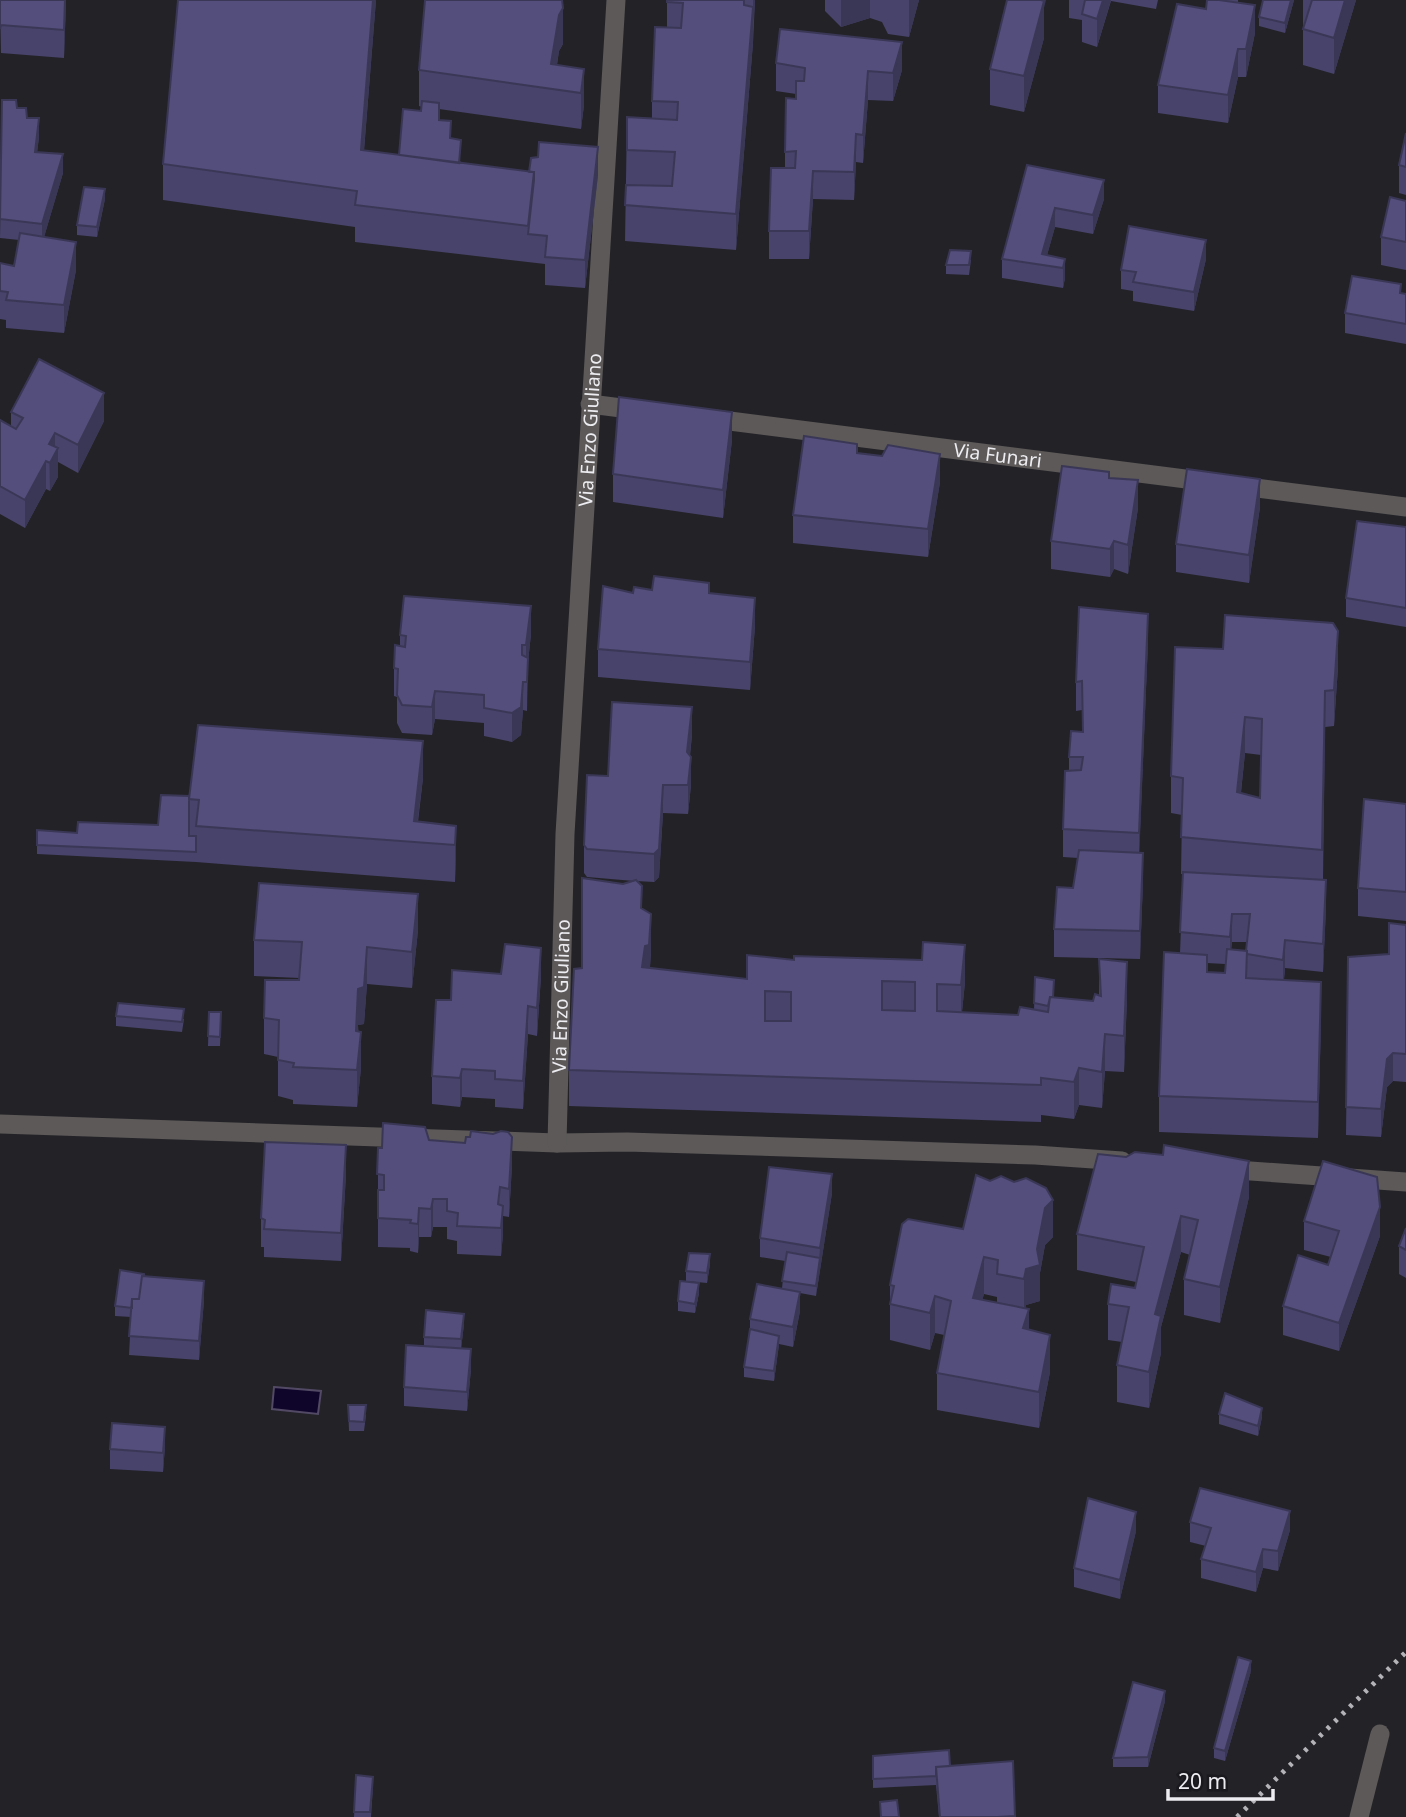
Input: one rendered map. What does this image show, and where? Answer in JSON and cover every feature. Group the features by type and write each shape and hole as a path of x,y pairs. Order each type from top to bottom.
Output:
{"street":[{"name":"Via Enzo Giuliano","path":"556,1143 565,834 615,0"},
{"path":"590,404 660,413"},
{"name":"Via Funari","path":"687,416 1406,507"},
{"path":"0,1124 556,1143 627,1142 1035,1155 1145,1163"},
{"path":"1200,1167 1406,1182"},
{"path":"1359,1817 1380,1734"}],"shaded area":[{"path":"274,1387 321,1391 318,1414 272,1409"}],"building":[{"path":"0,0 65,0 64,30 1,25 0,29"},
{"path":"178,0 373,0 361,150 534,172 528,226 355,205 357,191 163,164"},
{"path":"425,0 562,0 563,8 559,15 551,64 584,69 581,93 419,70"},
{"path":"667,0 744,0 744,5 753,7 736,214 625,205 626,185 672,186 675,152 627,150 627,117 677,120 678,102 652,101 655,27 681,28 683,3"},
{"path":"1007,0 1044,1 1024,76 990,69"},
{"path":"1085,0 1103,0 1097,19 1082,14"},
{"path":"1207,0 1255,5 1246,49 1238,49 1228,95 1158,85 1177,4 1206,9"},
{"path":"1263,0 1291,0 1285,23 1259,17"},
{"path":"1312,0 1345,0 1334,38 1303,29"},
{"path":"780,29 902,42 893,73 868,71 863,135 856,134 854,172 813,171 809,231 769,231 771,168 795,168 796,151 785,152 786,98 796,99 796,81 804,81 805,68 776,63"},
{"path":"2,100 16,100 17,108 26,108 27,118 39,118 35,152 63,154 42,224 0,219"},
{"path":"422,101 439,103 439,120 451,121 450,138 461,140 459,163 399,155 403,109 421,111"},
{"path":"1406,133 1406,167 1399,165"},
{"path":"539,142 598,147 585,260 545,257 547,236 528,234 534,180 534,172 529,172 531,158 538,157"},
{"path":"1027,165 1104,180 1093,215 1055,208 1042,254 1065,259 1063,268 1002,259"},
{"path":"84,187 105,189 97,227 77,225"},
{"path":"1390,197 1406,201 1406,242 1381,237"},
{"path":"1129,226 1206,240 1194,292 1133,282 1136,272 1121,270"},
{"path":"20,233 76,242 64,305 6,300 8,292 0,291 0,263 14,266"},
{"path":"950,250 971,251 969,265 946,265"},
{"path":"1352,276 1401,284 1400,293 1406,294 1406,324 1345,313"},
{"path":"39,359 104,393 78,445 55,433 49,444 58,448 50,463 46,461 25,500 0,486 0,420 16,429 23,418 11,412"},
{"path":"619,397 732,412 723,490 613,474"},
{"path":"804,436 857,444 857,453 882,456 888,445 940,454 928,529 793,515"},
{"path":"1062,466 1109,472 1109,478 1138,480 1128,545 1114,541 1110,549 1051,541"},
{"path":"1187,469 1260,479 1249,555 1176,544"},
{"path":"1357,521 1406,527 1406,608 1346,598"},
{"path":"654,576 709,583 709,593 755,598 750,662 598,649 603,586 633,593 634,587 652,590"},
{"path":"404,596 531,606 526,645 522,645 522,655 528,658 527,682 523,682 521,707 512,713 484,708 484,695 435,691 432,707 402,705 397,695 398,669 394,668 395,645 405,647 406,636 400,635"},
{"path":"1079,607 1148,614 1139,833 1063,829 1065,771 1081,770 1083,757 1069,757 1071,731 1083,732 1082,681 1076,682"},
{"path":"1225,615 1333,623 1338,631 1334,690 1325,691 1322,850 1181,837 1183,778 1171,776 1175,647 1223,649","holes":["1245,717 1262,719 1260,798 1237,792"]},
{"path":"612,702 692,707 687,752 691,757 688,785 663,785 659,849 654,854 587,849 584,845 587,775 608,776"},
{"path":"198,725 423,741 414,821 456,826 455,845 196,826 199,800 189,799"},
{"path":"161,795 189,796 189,836 196,836 196,852 37,845 37,830 77,833 78,822 158,825"},
{"path":"1364,799 1406,804 1406,892 1358,888"},
{"path":"1079,850 1143,853 1140,931 1054,929 1057,887 1073,888"},
{"path":"1183,872 1326,880 1323,944 1285,940 1283,960 1247,954 1250,914 1232,914 1230,937 1180,932"},
{"path":"582,878 623,884 636,880 642,886 641,908 651,914 649,945 645,946 642,967 747,979 747,955 794,960 794,956 922,960 923,942 965,945 961,985 937,984 937,1011 1018,1015 1020,1007 1048,1012 1050,997 1093,1001 1095,994 1101,996 1099,959 1127,962 1124,1036 1105,1034 1102,1072 1079,1068 1074,1082 1041,1078 1041,1085 569,1070 574,969 582,968","holes":["882,981 915,982 915,1011 882,1010","765,991 791,992 791,1021 765,1021"]},
{"path":"259,883 418,894 412,952 367,947 364,987 358,989 356,1031 361,1032 357,1070 293,1067 294,1063 278,1060 279,1020 264,1018 265,980 299,980 302,942 254,940"},
{"path":"1389,923 1406,925 1406,1054 1393,1053 1387,1059 1381,1109 1346,1107 1348,957 1389,954"},
{"path":"505,944 541,948 537,1008 528,1006 523,1081 495,1079 495,1071 462,1069 460,1078 432,1076 436,1000 451,1000 452,970 501,974"},
{"path":"1227,949 1247,951 1246,978 1321,982 1318,1102 1159,1096 1164,952 1207,955 1207,972 1225,973"},
{"path":"1035,977 1054,980 1053,997 1050,997 1048,1006 1034,1003"},
{"path":"118,1003 184,1009 182,1022 116,1016"},
{"path":"209,1012 221,1012 220,1037 208,1036"},
{"path":"383,1123 425,1127 429,1140 465,1143 471,1131 493,1134 508,1132 512,1137 509,1189 500,1187 498,1204 503,1206 501,1228 457,1226 458,1213 447,1211 447,1199 433,1199 431,1209 419,1208 418,1224 410,1223 411,1220 378,1218 378,1190 384,1190 384,1175 377,1174"},
{"path":"265,1142 346,1145 341,1233 264,1229 265,1220 261,1218"},
{"path":"1164,1145 1249,1161 1220,1287 1184,1279 1198,1220 1181,1216 1155,1314 1161,1316 1149,1372 1117,1365 1129,1307 1108,1304 1111,1284 1135,1288 1144,1247 1077,1234 1098,1154 1126,1157 1135,1152 1163,1155"},
{"path":"1323,1161 1377,1177 1380,1207 1339,1323 1283,1306 1298,1255 1328,1265 1339,1231 1304,1221"},
{"path":"769,1167 832,1174 820,1248 760,1238"},
{"path":"976,1175 990,1181 1001,1176 1014,1182 1026,1178 1046,1188 1053,1200 1045,1208 1037,1249 1040,1265 1026,1269 1024,1279 997,1274 998,1260 984,1257 973,1298 1029,1309 1023,1328 1050,1335 1039,1392 937,1373 951,1301 935,1296 930,1313 890,1304 894,1286 890,1285 902,1224 908,1219 963,1229"},
{"path":"1406,1228 1406,1250 1399,1246"},
{"path":"787,1252 820,1258 816,1286 782,1281"},
{"path":"689,1253 710,1254 707,1273 686,1271"},
{"path":"120,1270 144,1274 139,1299 132,1299 132,1308 115,1306"},
{"path":"142,1276 204,1281 199,1341 129,1336 132,1299 139,1299"},
{"path":"680,1281 699,1283 695,1304 678,1301"},
{"path":"757,1284 800,1292 793,1327 750,1319"},
{"path":"426,1310 464,1314 461,1339 424,1337"},
{"path":"750,1329 779,1336 774,1371 744,1367"},
{"path":"406,1345 471,1349 467,1392 404,1387"},
{"path":"1225,1393 1262,1408 1258,1426 1219,1414"},
{"path":"348,1405 366,1405 364,1422 349,1421"},
{"path":"112,1423 165,1427 163,1453 110,1449"},
{"path":"1200,1488 1290,1511 1278,1551 1263,1549 1256,1572 1201,1559 1211,1528 1190,1522"},
{"path":"1088,1498 1136,1512 1120,1580 1074,1568"},
{"path":"1238,1657 1251,1661 1225,1751 1214,1748"},
{"path":"1133,1682 1165,1691 1148,1757 1113,1758"},
{"path":"949,1750 950,1766 936,1767 936,1776 873,1779 873,1756"},
{"path":"1013,1761 1015,1816 940,1817 936,1767"},
{"path":"356,1775 373,1777 370,1812 354,1812"},
{"path":"897,1800 899,1817 881,1817 880,1802"}],"railway":[{"path":"1237,1817 1406,1652"}]}
